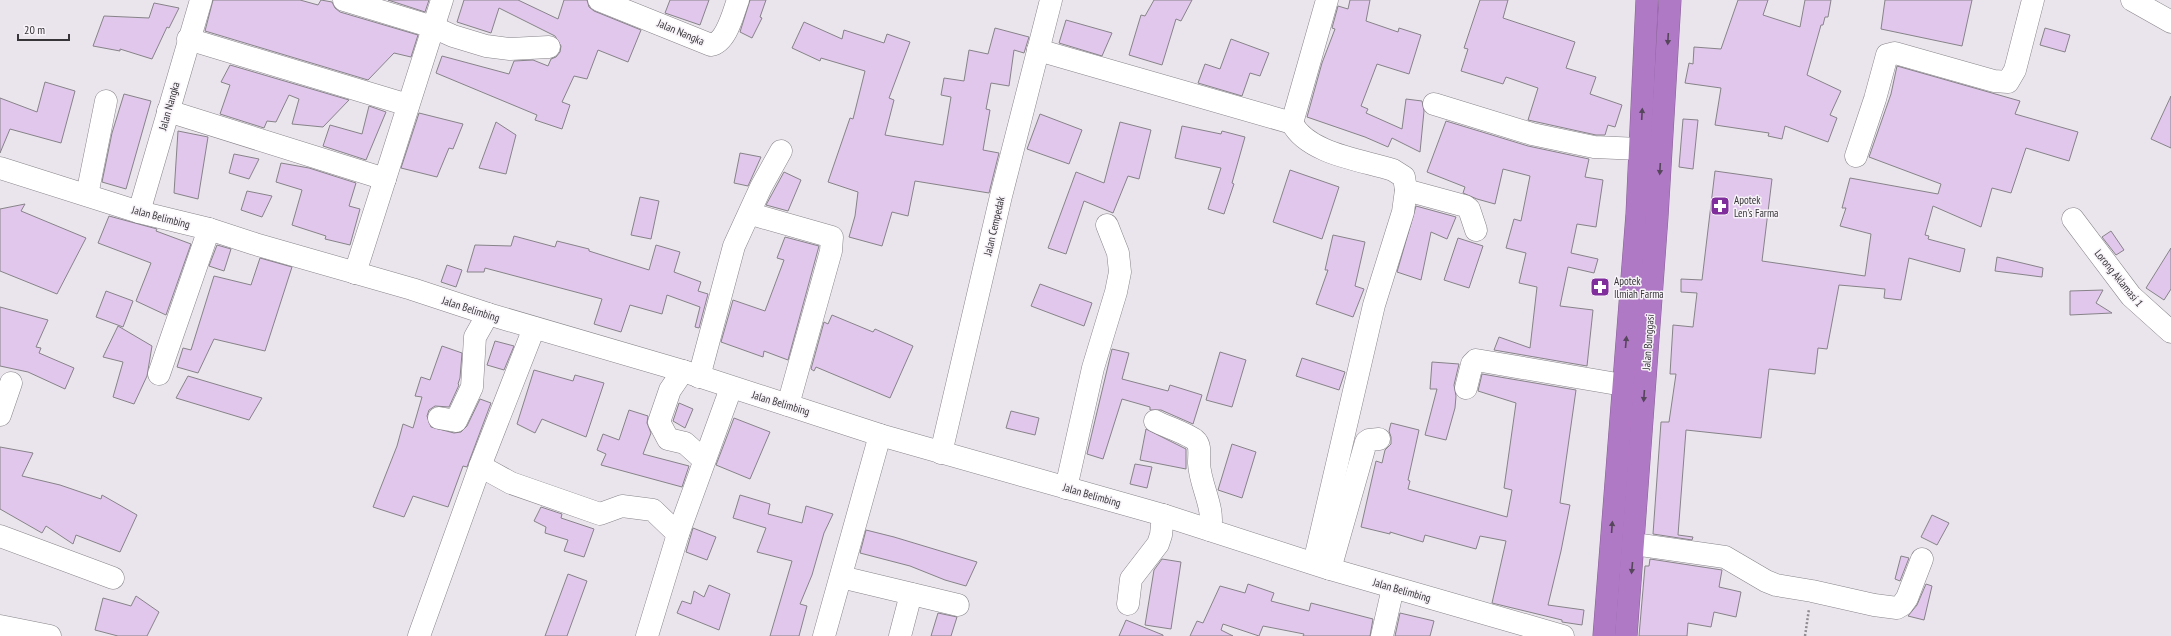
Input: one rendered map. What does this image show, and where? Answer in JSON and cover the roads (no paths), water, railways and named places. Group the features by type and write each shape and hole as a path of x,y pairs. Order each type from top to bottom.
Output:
{"highway":[{"name":"Jalan Bunggasi","path":"1626,636 1634,544 1647,215 1640,149 1647,0"},
{"name":"Jalan Bunggasi","path":"1604,636 1623,385 1647,215 1670,0"}],"street":[{"name":"Jalan Nangka","path":"139,212 188,39 201,0"},
{"path":"344,0 433,27 453,36 497,49 549,47"},
{"path":"356,274 442,0"},
{"name":"Jalan Nangka","path":"599,0 711,45 720,42 725,34 738,0"},
{"name":"Jalan Cempedak","path":"942,453 1001,196 1051,0"},
{"path":"1292,123 1327,0"},
{"path":"1856,156 1875,99 1887,55 1895,53 1994,81 2008,82 2015,70 2032,0"},
{"path":"2132,0 2171,22"},
{"path":"188,39 408,105"},
{"path":"1038,50 1292,123 1296,130 1310,143 1334,153 1393,170 1404,178 1406,190 1403,212 1374,305 1322,566"},
{"path":"87,195 106,101"},
{"path":"1434,104 1532,134 1594,147 1640,149"},
{"path":"168,111 385,179"},
{"path":"704,460 685,443 668,439 659,422 670,390 691,374 734,246 761,187 781,150"},
{"name":"Jalan Belimbing","path":"0,168 139,212 209,229 356,274 412,289 488,314 691,374 730,388 788,404 880,435 1163,515 1393,588 1564,636"},
{"path":"1406,190 1465,206 1469,209 1476,230"},
{"path":"758,216 832,237 831,250 788,404"},
{"name":"Lorong Aklamasi 1","path":"2074,219 2131,296 2171,332"},
{"path":"1066,488 1092,368 1116,292 1120,272 1118,253 1107,225"},
{"path":"159,374 209,229"},
{"path":"439,418 456,421 472,387 475,337 488,314"},
{"path":"419,636 480,466 534,328"},
{"path":"1466,388 1472,364 1476,360 1623,385"},
{"path":"0,414 11,383"},
{"path":"648,636 678,534 730,388"},
{"path":"1155,421 1192,438 1198,445 1200,468 1212,515 1210,530"},
{"path":"824,636 880,435"},
{"path":"1322,566 1366,442 1369,440 1378,439"},
{"path":"480,466 511,483 600,514 622,506 654,510 678,534"},
{"path":"1128,604 1131,579 1158,544 1161,535 1163,515"},
{"path":"0,536 113,578"},
{"path":"1634,544 1726,557 1770,583 1874,605 1897,608 1902,605 1907,598 1922,559"},
{"path":"841,577 958,606"},
{"path":"1382,636 1393,588"},
{"path":"900,636 911,594"},
{"path":"0,626 50,636"}],"place":[{"name":"Apotek Len's Farma","path":"1720,206"},
{"name":"Apotek Ilmiah Farma","path":"1600,287"}]}
